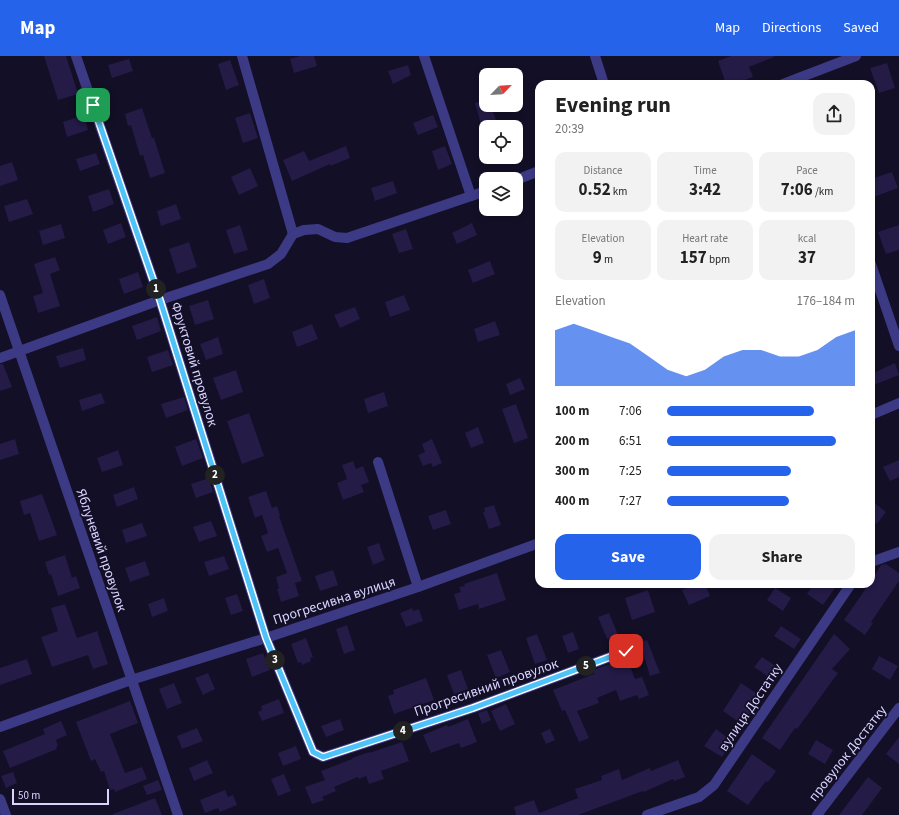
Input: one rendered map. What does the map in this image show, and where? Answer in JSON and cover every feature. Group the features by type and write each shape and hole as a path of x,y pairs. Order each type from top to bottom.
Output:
{"street":[{"name":"Фруктовий провулок","path":"76,56 160,300 266,638"},
{"path":"242,56 293,234"},
{"path":"424,56 472,196"},
{"path":"594,56 603,80"},
{"path":"807,80 856,56"},
{"path":"523,177 535,173"},
{"path":"0,358 160,300 268,264 281,254 293,234 304,230 318,229 335,237 347,238 479,194"},
{"path":"875,276 899,346"},
{"name":"Яблуневий провулок","path":"0,294 178,815"},
{"path":"875,413 899,403"},
{"path":"378,462 418,587"},
{"name":"Прогресивна вулиця","path":"0,727 131,680 266,638 418,587 535,544"},
{"path":"875,561 899,552"},
{"name":"вулиця Достатку","path":"647,815 699,797 714,785 848,588"},
{"name":"Прогресивний провулок","path":"266,638 313,752 323,757 473,708 626,651"},
{"name":"провулок Достатку","path":"817,815 899,708"},
{"path":"0,799 6,815"}],"building":[{"path":"44,56 66,56 78,94 58,100"},
{"path":"300,56 314,56 317,66 294,73 290,59"},
{"path":"731,56 774,56 749,67 753,77 745,80 725,80 718,61"},
{"path":"129,59 133,71 112,78 108,65"},
{"path":"230,60 239,85 226,90 218,64"},
{"path":"887,63 895,88 879,93 870,68"},
{"path":"408,65 411,75 393,84 388,71"},
{"path":"479,102 479,112 493,112 496,120 480,120 475,103"},
{"path":"142,108 152,138 154,138 165,173 150,178 143,155 140,156 131,125 128,126 125,114"},
{"path":"250,113 258,138 243,143 235,118"},
{"path":"84,115 88,130 67,137 63,122"},
{"path":"433,115 438,127 418,135 413,123"},
{"path":"346,146 350,158 330,166 330,164 292,181 283,160 304,151 309,161"},
{"path":"445,146 452,164 438,170 432,151"},
{"path":"96,153 100,164 80,171 76,159"},
{"path":"12,162 18,180 0,186 0,166"},
{"path":"250,168 258,186 239,195 231,177"},
{"path":"892,172 898,188 875,197 875,178"},
{"path":"393,181 397,193 375,201 371,188"},
{"path":"109,189 114,204 93,212 88,196"},
{"path":"27,199 33,214 9,222 4,206"},
{"path":"176,204 181,219 161,226 157,211"},
{"path":"121,223 126,237 108,244 103,230"},
{"path":"472,223 477,235 457,244 452,233"},
{"path":"61,224 65,238 43,245 39,231"},
{"path":"240,225 248,250 234,254 226,230"},
{"path":"899,225 899,250 886,254 878,232"},
{"path":"406,229 413,249 399,253 392,234"},
{"path":"189,242 197,267 177,274 169,249"},
{"path":"55,257 60,270 50,274 60,306 38,313 33,296 43,293 34,264"},
{"path":"490,261 495,274 473,283 468,270"},
{"path":"138,272 143,287 124,294 119,279"},
{"path":"264,279 270,298 254,304 248,285"},
{"path":"404,295 410,310 390,317 385,302"},
{"path":"208,300 214,319 195,325 189,306"},
{"path":"355,307 360,319 340,328 334,315"},
{"path":"157,317 161,331 137,340 132,326"},
{"path":"495,321 500,335 478,342 474,329"},
{"path":"312,324 318,339 297,347 292,332"},
{"path":"218,337 223,354 206,360 200,344"},
{"path":"83,348 86,360 60,368 56,356"},
{"path":"168,350 173,365 152,372 147,357"},
{"path":"895,363 899,375 875,384 875,372"},
{"path":"0,364 3,364 12,387 0,391"},
{"path":"236,370 243,392 221,400 213,378"},
{"path":"520,378 525,389 510,395 506,384"},
{"path":"384,392 388,406 368,413 364,399"},
{"path":"101,393 105,403 82,411 79,400"},
{"path":"184,397 188,410 166,418 161,404"},
{"path":"516,404 528,438 514,443 502,409"},
{"path":"249,413 264,456 242,464 227,421"},
{"path":"478,427 484,443 471,448 465,433"},
{"path":"15,439 19,454 0,460 0,444"},
{"path":"196,439 203,458 182,466 175,447"},
{"path":"432,439 442,463 433,467 431,463 423,466 418,455 425,452 422,444"},
{"path":"118,450 123,465 102,472 97,458"},
{"path":"899,460 899,477 890,481 883,467"},
{"path":"353,461 356,469 363,466 369,482 361,485 364,492 343,500 337,483 347,479 342,465"},
{"path":"209,478 213,492 196,498 191,484"},
{"path":"134,487 138,499 117,507 113,495"},
{"path":"266,491 272,508 277,506 279,516 302,581 295,583 299,596 281,602 277,589 279,589 276,577 287,573 278,548 267,552 261,536 268,533 262,515 255,518 248,497"},
{"path":"42,494 57,535 39,541 30,513 24,515 20,501"},
{"path":"875,503 886,512 877,524 875,522"},
{"path":"494,505 501,525 489,529 483,512 485,512 484,508"},
{"path":"446,510 451,524 433,530 428,516"},
{"path":"211,521 217,536 199,542 193,527"},
{"path":"142,523 147,536 126,543 122,530"},
{"path":"379,543 385,560 373,565 367,547"},
{"path":"65,555 72,578 76,576 80,588 58,596 51,574 49,575 45,562"},
{"path":"224,556 229,569 209,576 204,562"},
{"path":"145,561 150,575 130,582 125,568"},
{"path":"886,564 899,573 899,581 871,622 873,623 865,635 844,620 866,588 875,588 875,575 881,565"},
{"path":"333,570 338,585 320,591 315,576"},
{"path":"497,573 506,600 479,609 478,604 459,610 454,594 461,592 459,587"},
{"path":"687,588 707,588 710,596 689,605 682,590"},
{"path":"775,588 791,598 783,611 767,600"},
{"path":"811,588 835,588 823,605 807,594"},
{"path":"648,590 655,612 632,620 625,598"},
{"path":"237,594 243,611 231,615 225,598"},
{"path":"164,598 168,611 152,617 148,604"},
{"path":"65,604 77,638 97,631 108,664 93,669 88,655 52,667 41,637 58,631 51,608"},
{"path":"412,608 413,611 419,609 423,621 406,627 400,613"},
{"path":"609,613 618,635 607,639 598,617"},
{"path":"347,625 355,650 344,654 336,629"},
{"path":"781,626 801,639 794,649 774,636"},
{"path":"573,632 579,649 568,653 562,636"},
{"path":"537,634 547,660 535,664 526,638"},
{"path":"834,634 850,649 832,669 838,673 797,729 795,728 780,750 762,738"},
{"path":"306,638 313,657 310,658 311,661 302,665 301,662 298,663 291,644"},
{"path":"647,640 660,673 650,676 640,643"},
{"path":"501,650 510,672 496,678 487,655"},
{"path":"263,653 270,670 252,677 246,659"},
{"path":"879,656 898,666 890,680 872,669"},
{"path":"762,657 780,669 773,680 754,667"},
{"path":"627,658 635,679 642,677 649,695 639,699 637,695 620,701 616,690 597,698 599,703 577,711 589,738 579,742 565,710 562,711 553,690 594,674 593,670"},
{"path":"27,659 32,674 0,685 0,668"},
{"path":"461,670 468,689 454,694 447,675"},
{"path":"208,673 215,689 203,695 195,678"},
{"path":"426,678 434,700 394,714 388,696 394,694 393,690"},
{"path":"174,683 182,703 167,709 159,689"},
{"path":"741,683 762,697 743,725 723,711"},
{"path":"279,699 284,713 262,721 258,712 262,710 261,706"},
{"path":"130,701 138,723 110,734 125,773 142,767 147,779 115,792 114,789 110,790 104,771 101,772 95,759 91,761 76,722"},
{"path":"506,704 515,724 500,731 491,711"},
{"path":"487,710 491,720 482,724 478,713"},
{"path":"340,719 344,730 326,737 321,726"},
{"path":"468,719 477,742 461,748 459,743 431,753 423,735 447,725 448,727"},
{"path":"61,721 67,735 56,740 58,746 56,747 57,749 10,768 3,751 45,734 43,729"},
{"path":"197,728 203,741 182,749 177,736"},
{"path":"550,729 555,740 546,744 541,733"},
{"path":"716,729 732,741 722,757 704,746"},
{"path":"899,737 899,764 886,754"},
{"path":"816,740 833,750 825,764 808,754"},
{"path":"402,742 409,761 381,771 384,779 369,784 366,776 359,779 358,777 334,787 336,791 322,797 324,800 312,804 305,787 325,780 321,771 352,758"},
{"path":"296,746 301,759 283,766 278,753"},
{"path":"752,754 776,771 768,782 766,781 748,805 727,791"},
{"path":"207,760 213,773 194,781 189,768"},
{"path":"678,760 685,777 674,781 673,779 644,792 643,791 578,815 516,815 514,807 534,800 539,813 578,798 575,789 602,780 601,776 619,769 622,780 650,768 651,771"},
{"path":"13,772 17,783 6,788 1,776"},
{"path":"284,774 291,791 278,796 271,779"},
{"path":"868,777 882,788 862,815 839,815"},
{"path":"158,780 162,790 147,795 143,786"},
{"path":"225,790 228,797 233,795 237,805 220,812 218,808 205,813 200,800"},
{"path":"155,798 162,815 113,815 113,814"}],"route":[{"path":"93,105 160,300 266,638 313,752 323,757 473,708 626,651"}]}
